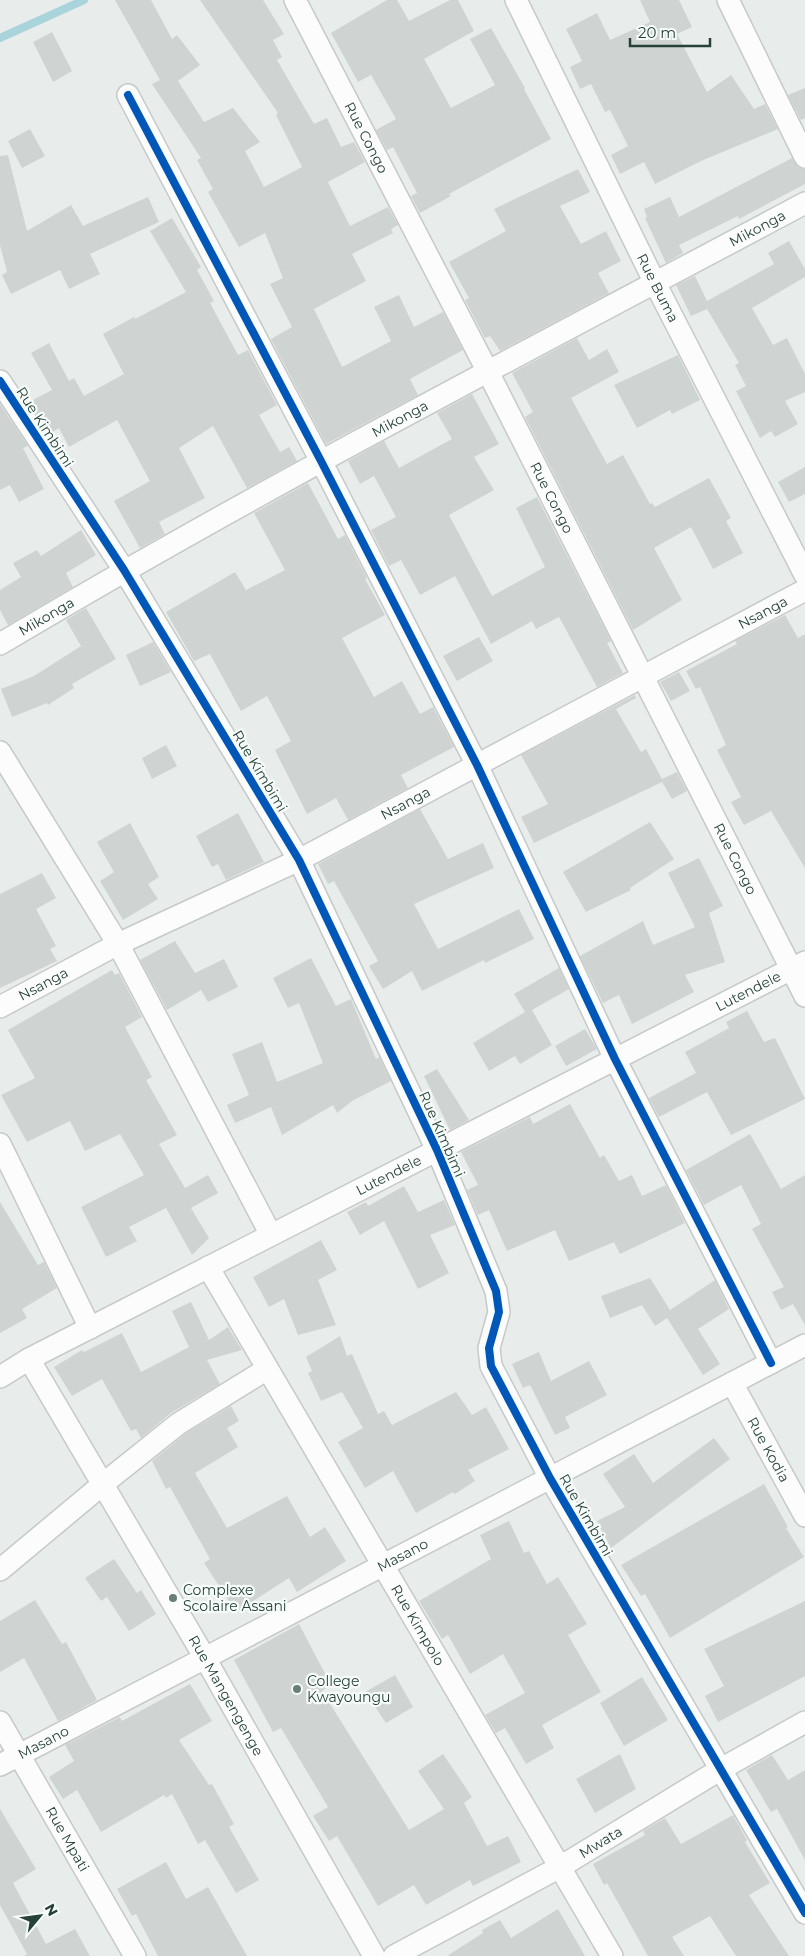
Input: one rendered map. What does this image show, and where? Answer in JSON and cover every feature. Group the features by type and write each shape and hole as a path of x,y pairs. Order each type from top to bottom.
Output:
{"street":[{"name":"Rue Congo","path":"295,0 643,676 798,965 805,996"},
{"name":"Rue Buma","path":"516,0 655,283 805,575"},
{"path":"728,0 805,157"},
{"path":"128,95 321,461 477,764 615,1059 771,1363"},
{"name":"Mikonga","path":"0,644 124,570 321,461 805,203"},
{"name":"Rue Kimbimi","path":"0,380 124,570 299,860 437,1150 496,1291 499,1312 488,1348 491,1366 550,1478 805,1913"},
{"name":"Nsanga","path":"0,1007 118,944 299,860 805,590"},
{"path":"0,752 118,944 271,1235"},
{"name":"Lutendele","path":"0,1377 29,1359 798,965"},
{"path":"0,1144 90,1328"},
{"name":"Rue Kimpolo","path":"208,1268 612,1956"},
{"name":"Masano","path":"9,1760 805,1345"},
{"name":"Rue Mangengenge","path":"29,1359 205,1658 374,1956"},
{"path":"0,1570 178,1424 267,1369"},
{"name":"Rue Kodia","path":"732,1383 805,1516"},
{"name":"Rue Mpati","path":"0,1722 9,1760 136,1956"},
{"name":"Mwata","path":"394,1956 560,1866 721,1769 805,1722"}],"building":[{"path":"115,0 151,0 172,39 177,35 200,65 178,81 204,122 233,108 260,142 245,151 264,187 302,167 276,115 278,113 200,0 263,0 284,34 273,40 282,57 277,60 314,124 327,118 341,147 354,142 365,162 328,182 350,226 388,207 398,225 391,229 393,233 352,254 366,281 314,309 342,367 391,341 374,307 399,295 414,327 443,312 463,350 410,379 418,395 326,444 271,339 292,327 270,284 283,278 265,233 239,247 208,192 213,189 197,160 201,158 152,84 160,80"},
{"path":"387,0 397,0 409,21 450,0 458,0 474,31 424,59 451,108 495,85 470,39 491,28 551,139 449,194 451,196 420,213 411,196 417,193 393,147 387,150 376,130 396,119 371,75 358,82 331,33"},
{"path":"640,0 679,0 692,27 677,34 707,92 731,75 754,109 765,104 778,129 701,161 655,184 644,162 620,174 611,155 628,146 610,110 605,112 591,84 580,89 570,67 582,61 566,29 597,13 610,40 650,22"},
{"path":"52,32 72,71 53,82 33,42"},
{"path":"805,88 805,118 801,120 788,95"},
{"path":"30,129 45,156 22,168 8,141"},
{"path":"8,155 27,231 71,205 83,226 148,197 159,222 90,254 100,274 69,289 60,270 11,294 2,275 7,272 0,245 0,156"},
{"path":"792,158 798,167 805,169 805,184 739,219 738,216 679,245 683,253 666,263 645,218 647,217 644,209 670,197 679,217"},
{"path":"578,169 590,192 560,206 581,244 606,231 621,261 598,273 609,293 500,351 490,336 485,338 465,300 469,298 449,262 506,231 494,209"},
{"path":"172,218 201,267 197,270 214,301 210,303 238,355 248,350 277,405 259,415 280,452 289,447 297,461 247,488 213,426 179,448 205,498 159,522 165,534 140,548 114,501 150,481 117,420 69,447 59,428 49,434 29,402 52,390 31,353 49,343 69,381 74,378 84,396 124,374 103,334 186,292 150,231"},
{"path":"789,241 805,269 805,277 752,308 773,345 787,338 805,374 805,392 785,401 798,424 775,437 771,431 760,438 736,391 746,386 735,365 739,363 707,309 691,316 676,285 695,276 707,301 774,264 768,253"},
{"path":"577,338 589,360 607,349 619,372 571,398 607,464 623,455 650,504 652,503 655,507 709,478 731,518 726,521 743,553 713,569 691,527 654,548 682,600 633,630 525,417 533,412 512,373"},
{"path":"678,355 700,400 672,414 670,410 637,428 614,385"},
{"path":"472,394 499,444 474,457 494,490 449,515 492,596 545,567 516,508 537,497 611,641 607,643 623,673 597,687 559,617 536,629 532,621 491,644 455,576 420,595 401,560 389,566 371,530 396,517 374,476 360,484 348,461 384,441 399,468 452,439 437,413"},
{"path":"0,404 28,446 23,448 44,489 19,502 10,485 0,490"},
{"path":"805,467 805,494 789,502 778,482"},
{"path":"308,483 338,539 345,535 367,578 365,579 385,615 342,638 374,697 402,681 420,714 433,707 454,747 401,775 408,788 348,820 336,798 307,814 275,750 291,741 267,696 241,711 210,654 194,661 166,612 235,572 246,590 285,570 254,513"},
{"path":"81,530 96,555 66,573 73,587 8,625 0,610 0,590 21,577 13,563 37,550 41,556"},
{"path":"86,608 116,659 72,684 74,688 48,705 47,703 12,717 1,689 34,676 81,646 66,620"},
{"path":"785,615 798,638 805,634 805,868 771,811 744,825 731,802 741,797 717,750 726,745 700,687 696,689 686,671 737,644 735,641"},
{"path":"479,637 493,661 457,681 443,656"},
{"path":"153,642 171,672 140,686 126,655"},
{"path":"679,672 690,691 671,701 660,682"},
{"path":"635,695 636,698 616,709 641,752 646,749 662,779 677,772 687,791 672,799 662,782 534,843 521,817 548,804 521,755"},
{"path":"166,745 177,766 152,779 142,758"},
{"path":"420,809 448,859 483,843 494,868 414,904 438,949 519,909 534,939 485,963 484,960 422,991 412,971 383,989 369,966 378,961 334,881 328,884 318,864"},
{"path":"238,813 264,862 226,880 218,864 212,867 196,836"},
{"path":"650,822 674,859 630,888 631,890 586,912 563,872"},
{"path":"130,823 159,877 148,884 158,899 123,920 100,881 114,872 97,842"},
{"path":"699,858 723,906 709,913 725,962 685,975 694,992 632,1024 619,995 603,1003 580,956 643,921 653,945 695,927 668,873"},
{"path":"42,873 56,898 36,909 56,946 50,949 57,961 0,988 0,894"},
{"path":"175,941 195,973 224,959 238,987 208,1002 201,990 167,1010 140,960"},
{"path":"311,958 336,1006 351,999 376,1059 379,1057 391,1081 352,1101 337,1113 333,1105 282,1135 271,1107 235,1123 227,1105 249,1095 232,1054 262,1042 277,1082 323,1063 299,1003 288,1008 273,978"},
{"path":"559,968 569,989 532,1010 552,1045 520,1064 515,1056 489,1071 473,1043 525,1012 514,994"},
{"path":"112,970 115,975 119,973 142,1017 125,1027 152,1077 146,1080 177,1135 159,1144 185,1188 208,1175 218,1193 191,1208 209,1238 192,1255 166,1208 129,1227 137,1241 106,1257 81,1207 144,1175 120,1134 85,1151 70,1121 27,1142 1,1095 35,1078 8,1030"},
{"path":"747,1011 764,1042 775,1038 805,1099 731,1135 707,1092 659,1117 649,1098 696,1073 685,1052 729,1028 726,1022"},
{"path":"585,1029 597,1049 566,1066 555,1046"},
{"path":"437,1069 469,1120 450,1130 424,1076"},
{"path":"570,1104 600,1158 604,1155 619,1181 632,1175 642,1196 666,1185 685,1223 620,1254 614,1242 569,1261 555,1230 507,1251 489,1210 478,1215 467,1190 478,1185 461,1152 530,1117 533,1124"},
{"path":"750,1134 781,1189 805,1175 805,1325 793,1304 781,1310 772,1292 784,1287 752,1229 761,1224 741,1185 704,1205 686,1170"},
{"path":"404,1186 418,1212 444,1200 455,1225 430,1235 449,1273 418,1289 384,1221 360,1235 347,1212 366,1202 368,1206"},
{"path":"0,1202 38,1265 44,1262 57,1288 22,1309 27,1318 0,1333"},
{"path":"321,1240 337,1270 318,1280 336,1325 298,1335 284,1299 269,1307 253,1277"},
{"path":"650,1278 670,1310 715,1280 729,1309 698,1329 720,1364 703,1375 667,1318 655,1326 642,1305 610,1318 601,1296"},
{"path":"191,1302 209,1340 228,1327 242,1350 207,1360 220,1384 171,1413 141,1438 136,1429 131,1431 102,1379 72,1396 54,1367 82,1350 84,1352 122,1333 141,1372 189,1347 172,1311"},
{"path":"340,1336 347,1356 352,1354 378,1414 384,1411 392,1425 456,1392 472,1415 486,1407 509,1449 468,1470 475,1481 455,1494 453,1492 416,1513 393,1471 365,1488 338,1442 363,1428 342,1392 321,1401 308,1373 312,1371 306,1357"},
{"path":"539,1352 551,1381 589,1361 607,1395 565,1417 570,1428 555,1435 530,1385 523,1388 512,1364"},
{"path":"231,1406 239,1421 227,1428 238,1447 195,1473 227,1528 287,1496 310,1537 325,1527 346,1561 297,1592 289,1578 236,1612 204,1563 210,1559 170,1487 166,1489 152,1461 185,1434"},
{"path":"714,1438 730,1459 611,1548 597,1521 625,1507 603,1474 634,1454 653,1483"},
{"path":"764,1484 788,1527 786,1528 804,1557 670,1638 645,1594 641,1596 621,1565"},
{"path":"509,1521 524,1553 529,1551 547,1584 558,1577 587,1624 568,1635 601,1692 542,1725 554,1748 526,1764 505,1728 496,1733 485,1715 525,1693 503,1654 470,1674 448,1635 442,1639 419,1601 491,1559 480,1535"},
{"path":"114,1559 137,1593 141,1590 156,1614 129,1631 107,1597 101,1601 85,1578"},
{"path":"35,1600 62,1644 66,1642 97,1700 58,1721 24,1658 0,1672 0,1621"},
{"path":"805,1601 805,1676 718,1722 705,1696 724,1686 704,1649"},
{"path":"299,1624 331,1685 322,1691 409,1830 444,1809 418,1771 443,1754 472,1797 464,1803 487,1846 508,1836 521,1862 473,1886 470,1880 426,1905 414,1885 378,1906 337,1836 329,1841 313,1816 328,1807 281,1728 273,1732 234,1660"},
{"path":"395,1675 413,1707 386,1723 365,1692"},
{"path":"642,1677 668,1720 624,1746 600,1703"},
{"path":"190,1684 212,1721 179,1740 209,1785 212,1784 234,1824 229,1827 259,1880 236,1893 205,1840 198,1844 172,1794 166,1798 164,1795 101,1832 77,1790 63,1799 49,1777 74,1761 65,1745 120,1717 122,1721"},
{"path":"620,1754 636,1789 595,1813 576,1779"},
{"path":"772,1755 788,1780 805,1770 805,1860 777,1809 771,1812 746,1770"},
{"path":"0,1809 36,1869 13,1883 46,1944 75,1929 90,1956 24,1956 27,1954 0,1905"},
{"path":"733,1815 747,1840 745,1842 770,1883 749,1895 789,1956 736,1956 710,1916 672,1937 684,1956 648,1956 607,1883 604,1885 593,1864 645,1835 643,1831 665,1818 681,1844"},
{"path":"166,1862 186,1899 208,1887 247,1956 158,1956 136,1914 132,1916 117,1889"},
{"path":"558,1909 585,1956 447,1956 483,1933 482,1930 500,1920 511,1938"}],"waterway":[{"path":"0,38 84,0"}],"cycle path":[{"path":"128,95 321,461 477,765 615,1059 771,1363"},
{"path":"0,381 124,570 299,860 437,1150 496,1291 499,1312 489,1348 491,1366 550,1478 805,1913"}],"place":[{"name":"Complexe Scolaire Assani","path":"173,1598"},
{"name":"College Kwayoungu","path":"297,1689"}]}
